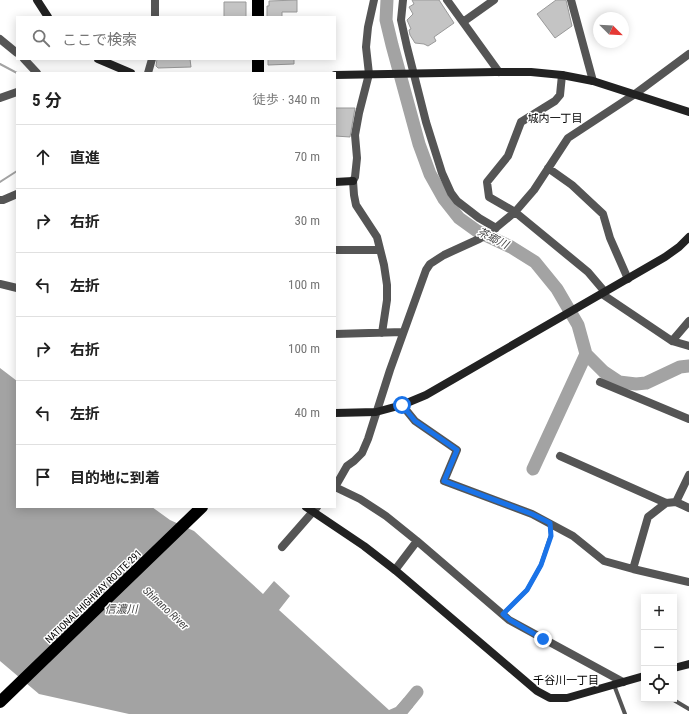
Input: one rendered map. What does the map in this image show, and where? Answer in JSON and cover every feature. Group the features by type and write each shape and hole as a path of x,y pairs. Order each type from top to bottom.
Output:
{"highway":[{"path":"258,0 258,16"},
{"path":"258,60 258,72"},
{"name":"NATIONAL HIGHWAY ROUTE 291","path":"0,702 201,508"}],"street":[{"path":"37,0 47,16"},
{"path":"154,0 155,16"},
{"path":"374,0 368,27 366,47 369,74 355,135 357,158 355,177 353,181 356,205 377,237 384,265 387,300 382,333"},
{"path":"403,0 401,20 407,48 426,122 442,173 451,193 457,201 494,229"},
{"path":"447,0 499,72"},
{"path":"463,22 494,0"},
{"path":"571,0 593,81"},
{"path":"0,39 16,52"},
{"path":"336,485 347,466 362,453 368,439 402,332 426,270 430,264 444,255 478,239 494,229 515,212 534,190 568,138 635,94 689,54"},
{"path":"25,60 36,72"},
{"path":"100,60 128,72"},
{"path":"148,72 152,60"},
{"path":"336,75 531,72 562,75 593,81 689,112"},
{"path":"562,75 560,94 555,101 521,122 508,156 487,182 489,197 515,212 588,272 604,293 672,340 689,346"},
{"path":"0,98 16,92"},
{"path":"548,168 572,185 603,214 610,238 628,279"},
{"path":"336,182 353,181"},
{"path":"0,200 16,194"},
{"path":"336,413 376,412 402,405 426,395 670,254 689,237"},
{"path":"336,250 380,250"},
{"path":"0,284 16,288"},
{"path":"672,340 689,321"},
{"path":"336,334 402,332"},
{"path":"600,382 689,419"},
{"path":"402,405 415,421 457,450 444,481 532,514 573,536 604,561 689,582"},
{"path":"560,456 666,503 676,502 689,508"},
{"path":"676,502 689,475"},
{"path":"336,488 366,503 386,516 510,620 623,682"},
{"path":"633,569 648,517 666,503"},
{"path":"282,547 315,509 395,570 537,691 550,698 567,698 641,677"},
{"path":"395,570 417,541"},
{"path":"677,667 689,664"}],"lane":[{"path":"503,614 527,590 541,565 551,536 550,523"},
{"path":"614,685 625,714"},
{"path":"677,702 689,709"}],"water":[{"name":"信濃川","path":"0,368 16,380 16,508 153,508 170,520 194,531 263,594 274,581 290,596 279,610 389,710 396,707 404,698 413,707 406,714 129,714 39,694 0,661"}],"building":[{"path":"297,0 297,12 282,12 282,16 267,16 267,6 269,6 269,1"},
{"path":"412,0 439,0 454,23 434,37 436,41 428,46 415,43 410,35 409,30 411,29 407,20 413,14 409,7 414,4"},
{"path":"556,0 566,0 572,26 555,38 537,14"},
{"path":"224,2 246,2 246,16 224,16"},
{"path":"157,60 190,60 191,67 158,68 156,66"},
{"path":"268,60 294,60 294,64 268,65"},
{"path":"336,108 355,108 350,137 336,136"}],"waterway":[{"name":"茶郷川","path":"387,0 386,20 419,144 430,174 444,199 459,218 477,231 511,247 535,262 557,289 578,325 586,354 604,372 619,382 636,384 646,383 680,367 689,366"},
{"path":"0,64 16,72"},
{"path":"0,182 16,172"},
{"path":"533,469 586,354"},
{"path":"399,714 417,692"}],"district":[{"name":"城内一丁目","path":"555,118"},
{"name":"千谷川一丁目","path":"566,680"}],"route":[{"path":"402,405 415,421 457,450 444,481 532,514 550,523 551,536 541,565 527,590 503,614 510,620 543,639"}],"water label":[{"name":"Shinano River","path":"166,608"}]}
